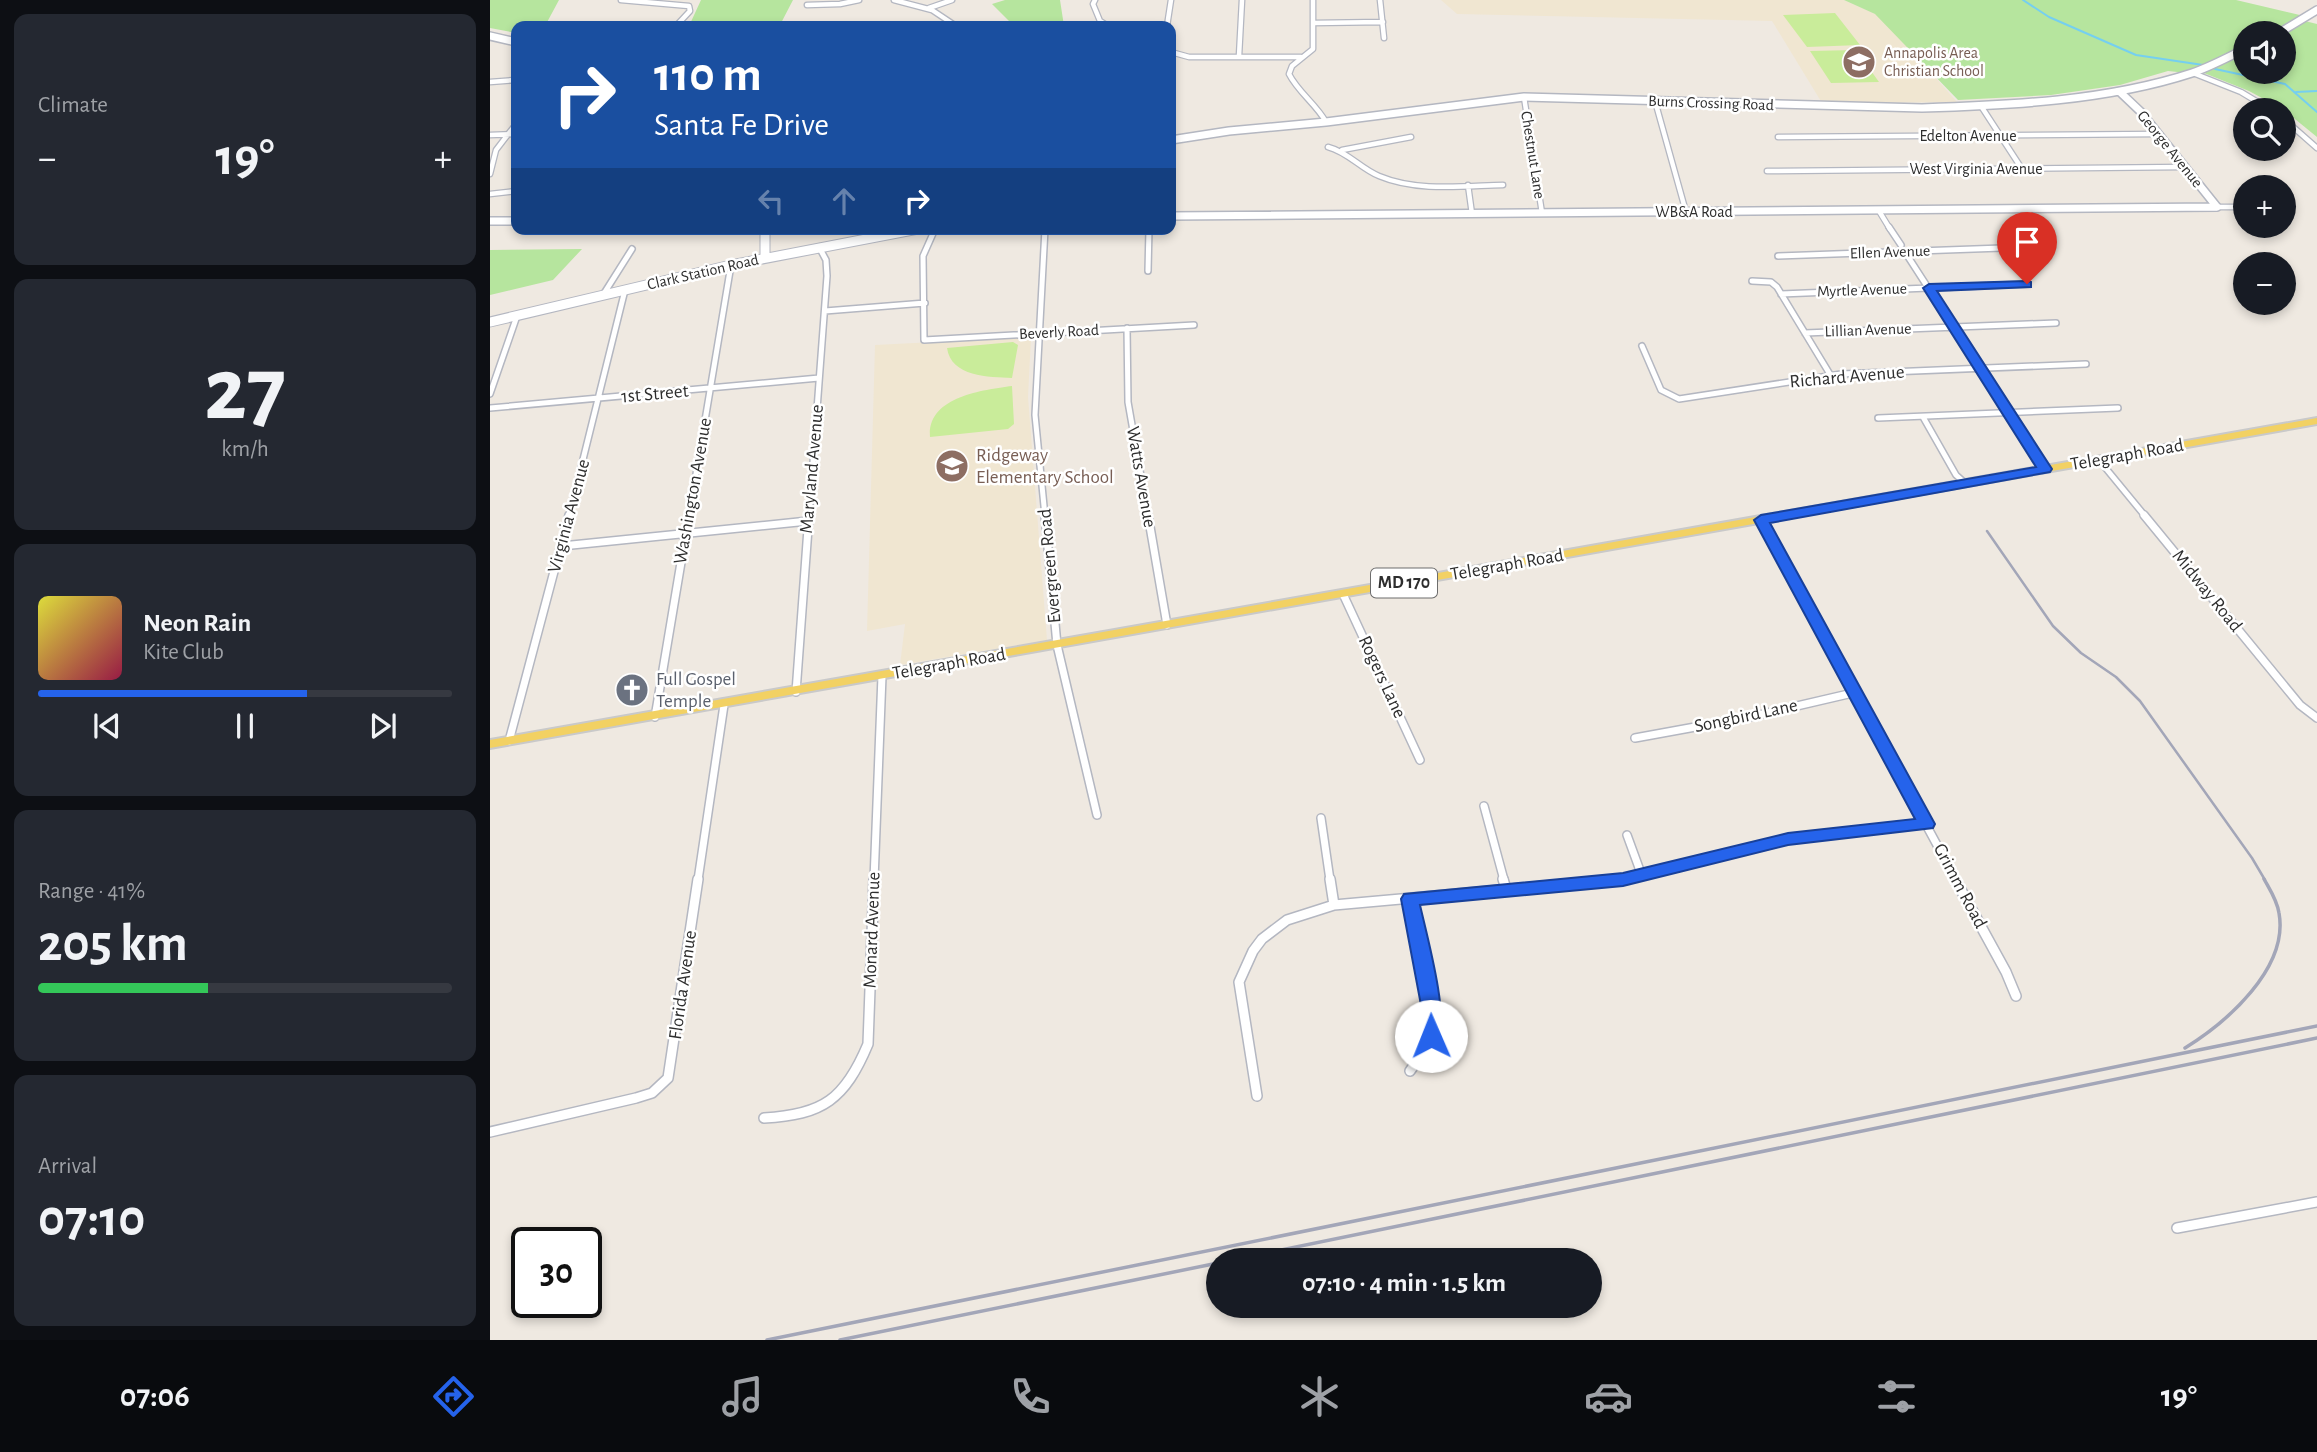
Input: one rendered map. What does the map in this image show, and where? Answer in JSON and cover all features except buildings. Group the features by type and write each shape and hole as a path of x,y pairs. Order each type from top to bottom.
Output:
{"main road":[{"name":"Telegraph Road","path":"490,744 724,705 2317,421"}],"street":[{"path":"621,0 689,6 690,11 681,21"},
{"path":"807,5 840,4 859,0"},
{"path":"894,0 928,8 951,21"},
{"path":"928,8 952,0"},
{"path":"1095,0 1093,4 1100,21"},
{"path":"1168,21 1171,0"},
{"path":"1239,56 1242,0"},
{"path":"1313,0 1313,49 1292,66 1290,78 1318,108 1326,122"},
{"path":"1381,0 1384,38"},
{"path":"2296,24 2317,10"},
{"path":"1313,23 1383,22"},
{"path":"490,36 511,41"},
{"path":"1176,53 1189,57 1302,57"},
{"name":"Burns Crossing Road","path":"1176,139 1221,131 1326,122 1436,105 1524,97 1922,108 1982,106 2120,92 2193,73 2233,55"},
{"path":"2193,73 2251,98"},
{"path":"490,82 511,80"},
{"name":"George Avenue","path":"2120,92 2217,207"},
{"name":"Chestnut Lane","path":"1524,97 1542,213"},
{"path":"1655,101 1686,212"},
{"path":"1982,106 2022,169"},
{"path":"490,174 496,150 511,130"},
{"path":"2296,130 2317,148"},
{"path":"490,135 508,134"},
{"name":"Edelton Avenue","path":"1778,137 2158,134"},
{"path":"1328,147 1342,150 1411,137"},
{"path":"1342,150 1355,163 1385,179 1425,185 1503,185"},
{"name":"West Virginia Avenue","path":"1767,171 2185,167"},
{"path":"1468,185 1472,214"},
{"path":"490,194 511,192"},
{"path":"2217,207 2233,207"},
{"name":"WB&A Road","path":"1176,216 2217,207"},
{"path":"2027,209 2043,239"},
{"path":"1879,211 1901,245"},
{"path":"490,221 511,221"},
{"path":"765,235 765,258"},
{"name":"Clark Station Road","path":"490,322 731,265 885,235"},
{"path":"825,311 925,303 923,256 932,235"},
{"name":"Evergreen Road","path":"1045,235 1035,415 1057,645 1097,815"},
{"path":"1148,271 1149,235"},
{"name":"Maryland Avenue","path":"796,692 825,311 827,267 819,247"},
{"name":"Ellen Avenue","path":"1778,256 2002,248"},
{"path":"603,295 632,249"},
{"path":"1905,252 2045,469"},
{"name":"Washington Avenue","path":"655,717 731,265"},
{"path":"1752,281 1773,283 1831,376"},
{"name":"Myrtle Avenue","path":"1782,294 2027,284"},
{"name":"Virginia Avenue","path":"509,741 600,399 625,290"},
{"name":"Beverly Road","path":"925,303 924,340 1194,325"},
{"path":"490,394 517,316"},
{"name":"Lillian Avenue","path":"1805,332 2056,323"},
{"name":"Watts Avenue","path":"1127,328 1128,402 1167,625"},
{"name":"Richard Avenue","path":"1642,346 1659,388 1667,396 1676,398 1831,376 2086,364"},
{"name":"1st Street","path":"490,408 819,378"},
{"path":"1878,418 2118,408"},
{"path":"1923,417 1956,475 1965,484"},
{"name":"Midway Road","path":"2099,460 2300,705 2317,718"},
{"name":"Grimm Road","path":"1761,520 1857,692 2006,972 2016,996"},
{"path":"562,546 808,521"},
{"name":"Rogers Lane","path":"1343,594 1420,760"},
{"name":"Monard Avenue","path":"764,1118 796,1118 824,1105 840,1093 853,1077 868,1044 882,676"},
{"name":"Songbird Lane","path":"1635,738 1750,717 1857,692"},
{"name":"Florida Avenue","path":"490,1132 636,1098 652,1093 668,1078 724,705"},
{"path":"1484,806 1506,889"},
{"path":"1321,818 1334,905"},
{"path":"1257,1096 1239,982 1251,950 1281,922 1303,912 1334,905 1642,876 1788,839 1927,824"},
{"path":"1627,835 1642,876"},
{"path":"1410,899 1432,1021 1427,1045 1410,1072"},
{"path":"2177,1227 2317,1202"}],"shaded area":[{"name":"Annapolis Area Christian School","path":"1441,0 1844,0 1882,17 1957,102 1822,103 1772,21 1457,14"},
{"name":"Ridgeway Elementary School","path":"1031,337 1028,397 1047,640 900,665 905,624 867,631 875,345"}],"green space":[{"path":"490,0 559,0 548,21 511,21 511,32 490,28"},
{"path":"701,0 793,0 782,21 691,21"},
{"path":"1005,0 1060,0 1063,21 1009,21 992,4"},
{"path":"1844,0 2236,0 2304,16 2297,19 2317,24 2317,137 2296,120 2296,98 2262,98 2194,69 2187,73 2168,71 2120,85 2051,95 1958,100 1875,14"},
{"path":"1835,13 1860,45 1807,47 1783,15"},
{"path":"1856,50 1879,82 1831,83 1810,51"},
{"path":"582,249 553,280 490,295 490,250"},
{"path":"1013,342 1018,345 1012,378 982,376 963,370 950,358 947,348"},
{"path":"1012,386 1014,424 1008,429 930,437 931,423 947,404 972,393"}],"waterway":[{"path":"2023,0 2049,17 2136,55 2203,65"},
{"path":"2215,69 2285,84 2317,112"},
{"path":"2296,92 2317,91"}],"railway":[{"path":"1987,531 2053,626 2081,653 2116,677 2140,701 2265,880"},
{"path":"2185,1048 2236,1008 2265,973 2274,954 2280,934 2279,913 2264,879"},
{"path":"767,1340 2317,1026"},
{"path":"1291,1248 2317,1038"},
{"path":"840,1340 1206,1265"}],"place":[{"name":"Annapolis Area Christian School","path":"1859,62"},
{"name":"Ridgeway Elementary School","path":"952,466"},
{"name":"Full Gospel Temple","path":"632,690"}],"route":[{"path":"1431,1036 1431,1005 1410,899 1623,879 1788,839 1927,824 1761,520 2045,469 1929,288 2027,284"}]}
